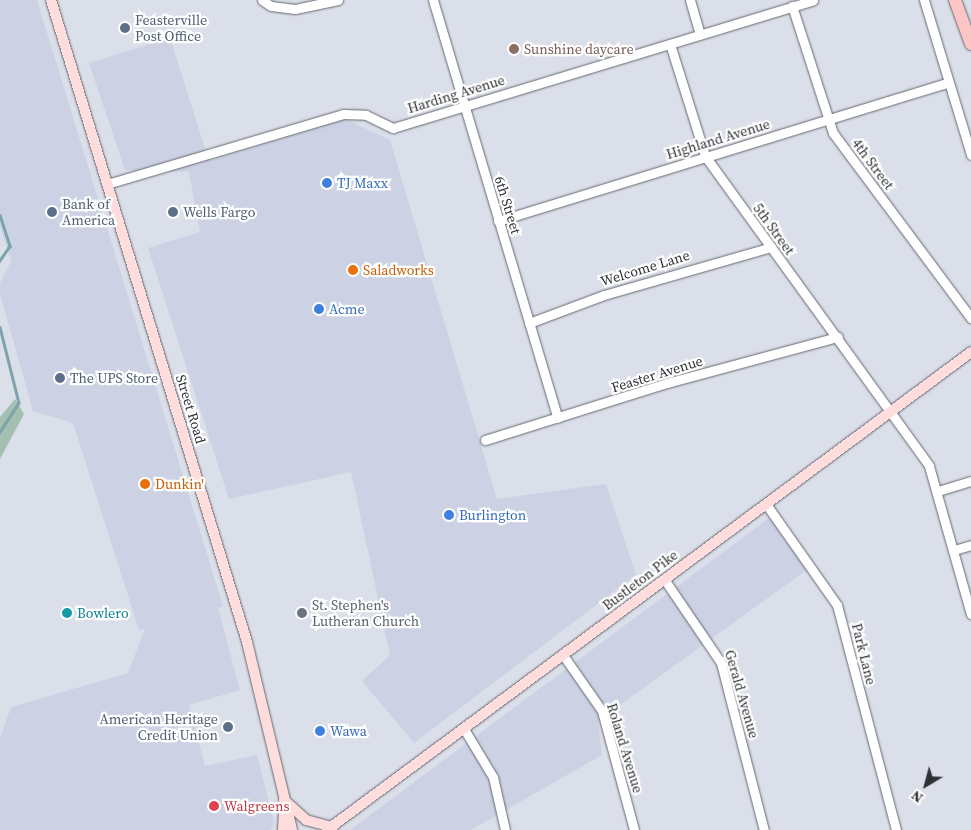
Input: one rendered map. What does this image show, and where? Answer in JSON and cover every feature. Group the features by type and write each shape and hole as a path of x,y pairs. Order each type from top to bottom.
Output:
{"highway":[{"path":"955,0 971,44"}],"main road":[{"name":"Street Road","path":"51,0 247,642 292,830"},
{"name":"Bustleton Pike","path":"331,828 971,352"},
{"path":"284,799 306,820 331,828"},
{"path":"283,830 284,799"}],"street":[{"path":"262,0 271,6 295,9 338,0"},
{"name":"6th Street","path":"433,0 463,106 558,418"},
{"path":"690,0 700,35"},
{"name":"Harding Avenue","path":"107,184 344,114 366,115 391,128 813,0"},
{"path":"924,0 946,83 971,155"},
{"name":"4th Street","path":"792,6 827,119 971,318"},
{"name":"5th Street","path":"670,44 705,156 892,411 929,466 938,491 971,614"},
{"name":"Highland Avenue","path":"498,221 946,83"},
{"name":"Welcome Lane","path":"529,323 604,295 771,247"},
{"name":"Feaster Avenue","path":"485,440 838,337"},
{"path":"938,491 971,481"},
{"name":"Park Lane","path":"766,504 837,605 896,830"},
{"path":"954,550 971,545"},
{"name":"Gerald Avenue","path":"664,580 721,663 764,830"},
{"name":"Roland Avenue","path":"563,655 602,711 634,830"},
{"path":"464,729 493,777 505,830"}],"shaded area":[{"path":"0,0 37,0 223,606 218,608 240,690 189,705 205,766 257,755 274,822 271,830 0,830 0,738 11,707 128,673 145,629 139,630 73,423 33,411 0,294 0,283 11,261 0,226"},
{"path":"170,38 209,161 345,119 390,140 497,499 606,484 636,575 414,743 362,681 390,655 351,472 229,499 148,248 200,232 189,172 125,170 89,63"},
{"path":"769,518 808,569 598,721 602,755 471,830 350,830"}],"green space":[{"path":"15,399 24,414 0,459 0,417"}],"waterway":[{"path":"0,215 10,246 0,261"},
{"path":"0,327 19,403 0,432"}],"place":[{"name":"Feasterville Post Office","path":"125,28"},
{"name":"Sunshine daycare","path":"514,49"},
{"name":"TJ Maxx","path":"327,183"},
{"name":"Bank of America","path":"52,212"},
{"name":"Wells Fargo","path":"173,212"},
{"name":"Saladworks","path":"353,270"},
{"name":"Acme","path":"319,309"},
{"name":"The UPS Store","path":"60,378"},
{"name":"Dunkin'","path":"145,484"},
{"name":"Burlington","path":"449,515"},
{"name":"Bowlero","path":"67,613"},
{"name":"St. Stephen's Lutheran Church","path":"302,613"},
{"name":"American Heritage Credit Union","path":"228,727"},
{"name":"Wawa","path":"320,731"},
{"name":"Walgreens","path":"214,806"}]}
